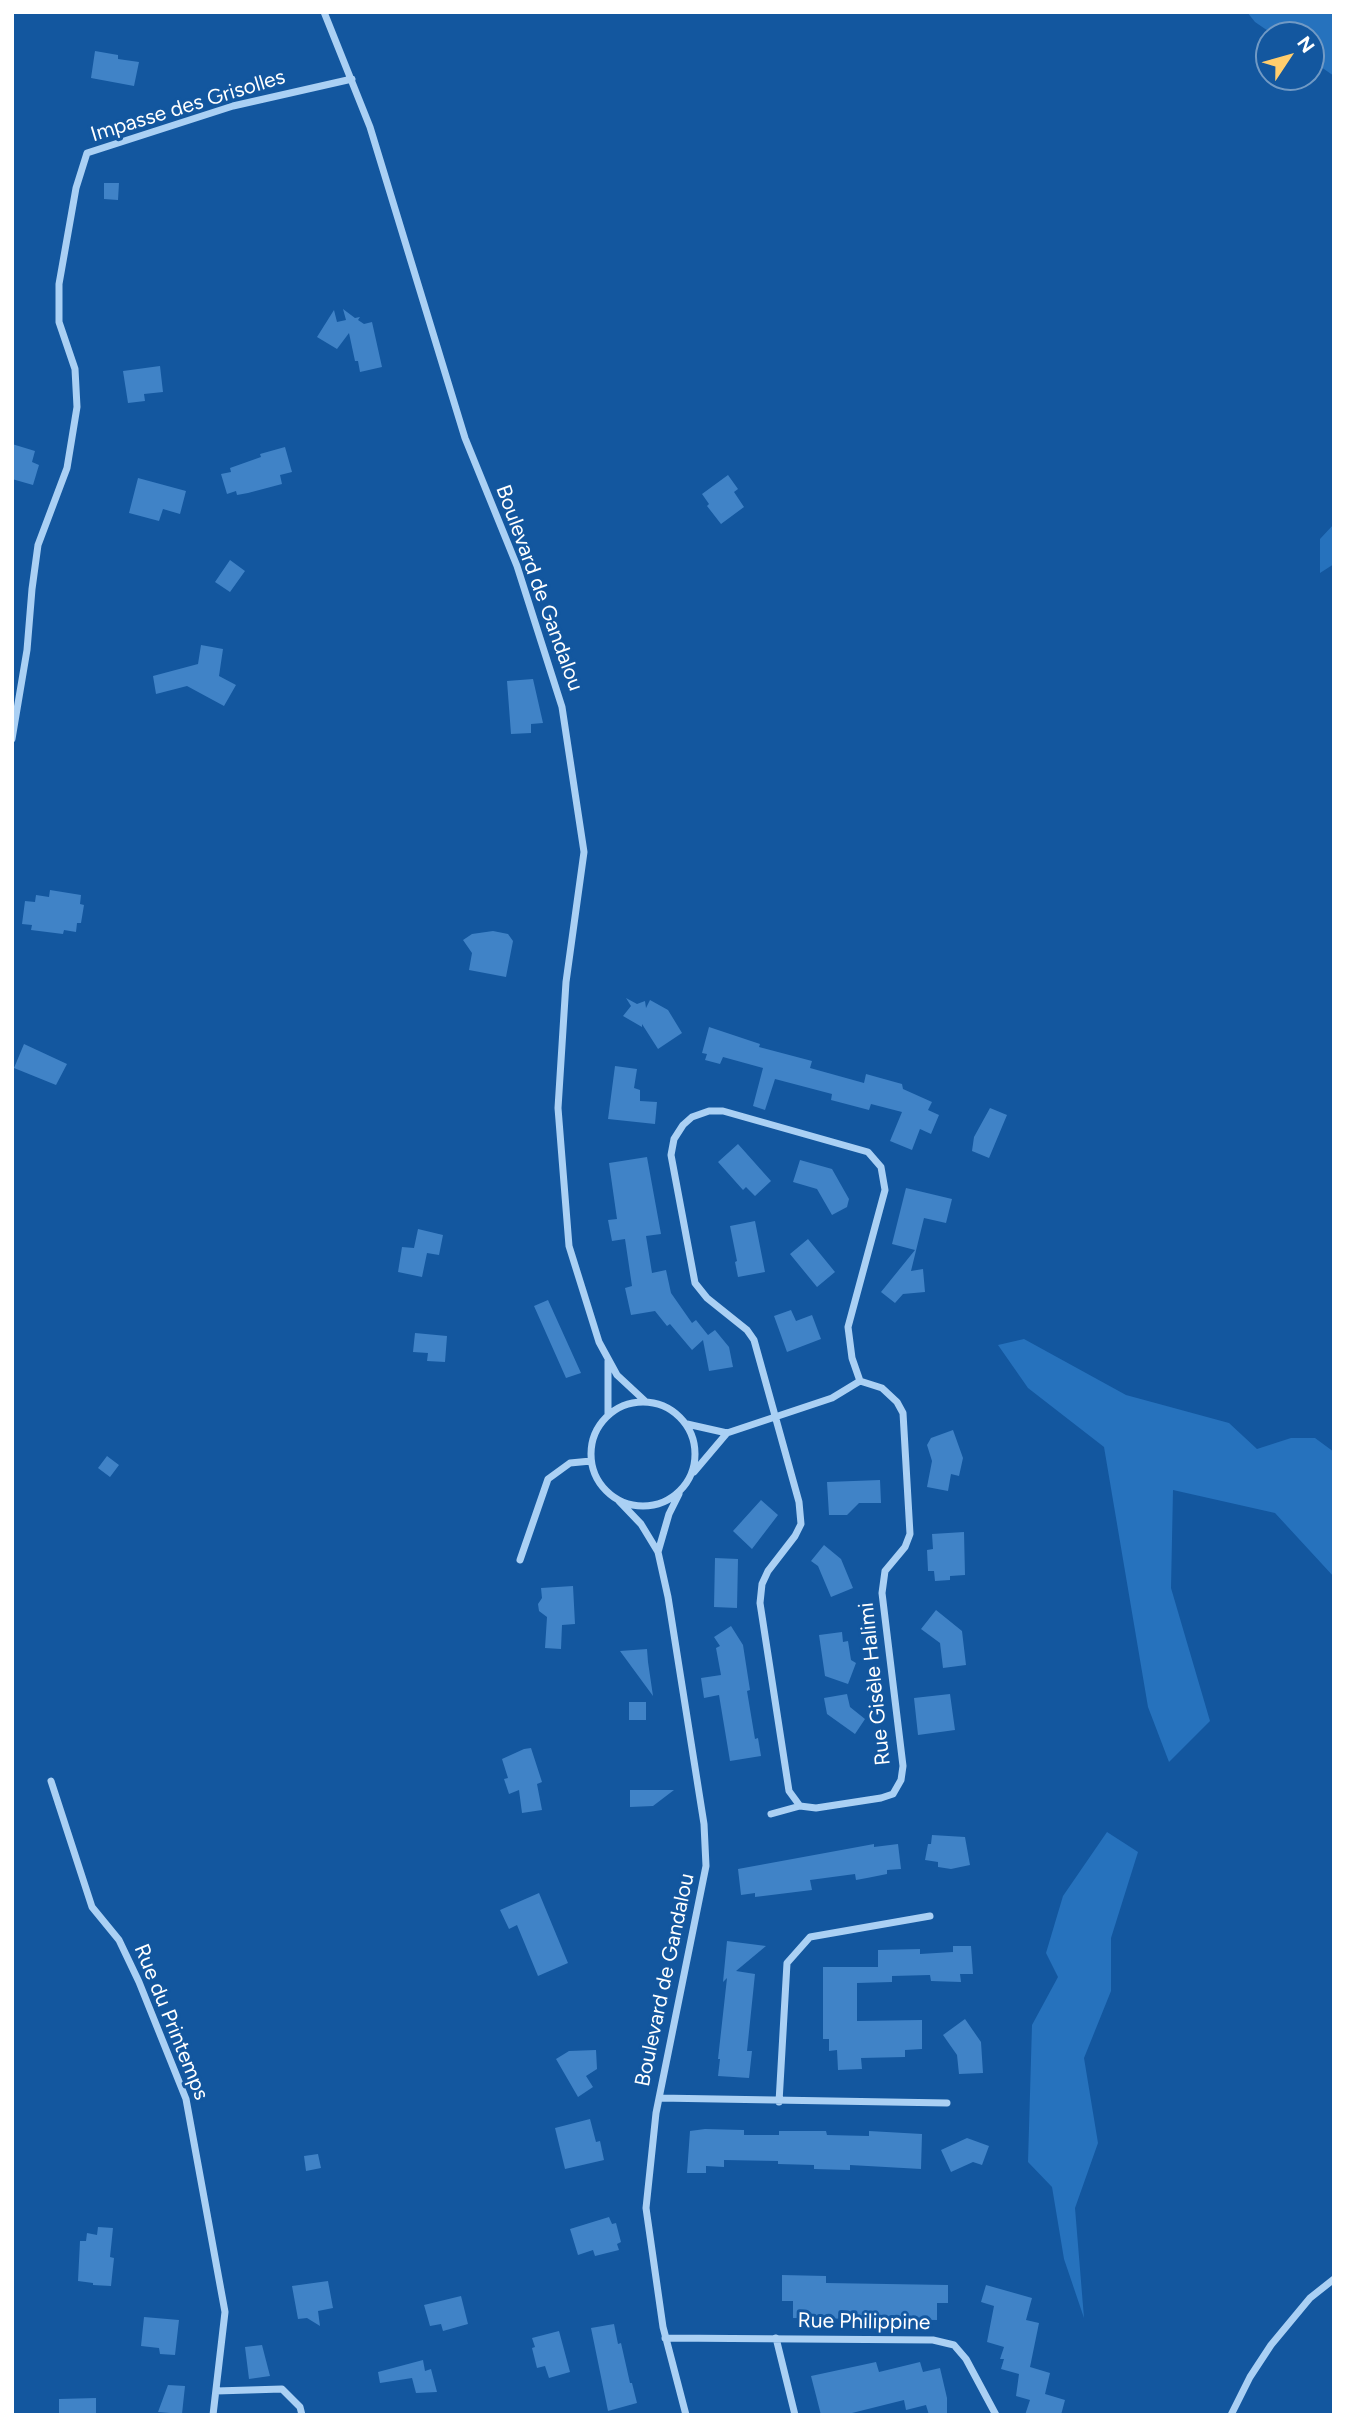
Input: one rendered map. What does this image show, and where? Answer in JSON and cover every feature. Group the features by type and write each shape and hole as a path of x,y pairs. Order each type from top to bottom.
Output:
{"street":[{"name":"Boulevard de Gandalou","path":"324,12 370,127 464,438 517,566 562,707 584,852 566,982 559,1121 569,1246 599,1342 608,1361 618,1375 645,1401"},
{"name":"Impasse des Grisolles","path":"12,739 27,650 38,545 66,468 77,407 75,369 59,322 58,284 76,188 87,153 233,106 352,79"},
{"path":"687,1424 727,1433 777,1417 832,1398 860,1381 852,1358 848,1328 885,1190 881,1167 868,1152 723,1111 709,1111 692,1117 683,1125 674,1139 671,1155 695,1283 707,1298 747,1330 754,1340 777,1417 799,1502 800,1524 795,1536 768,1571 762,1584 760,1603 789,1791 800,1806"},
{"name":"Boulevard de Gandalou","path":"608,1361 608,1415"},
{"name":"Rue Gisèle Halimi","path":"771,1814 800,1806 817,1808 881,1798 893,1794 901,1780 902,1766 882,1594 885,1571 905,1547 910,1534 903,1413 897,1402 883,1388 860,1381"},
{"path":"692,1474 696,1457 694,1440 687,1424 675,1412 661,1404 645,1401 619,1407 597,1428 591,1444 591,1461 596,1477 606,1491 619,1501 651,1507 667,1502 680,1492 727,1433"},
{"path":"520,1559 548,1479 570,1463 591,1461"},
{"name":"Boulevard de Gandalou","path":"658,1552 668,1514 680,1492"},
{"name":"Boulevard de Gandalou","path":"619,1501 641,1524 658,1552 668,1597 704,1824 706,1866 659,2098 646,2208 665,2338 686,2415"},
{"name":"Rue du Printemps","path":"51,1781 92,1907 119,1940 139,1982 186,2099 225,2312 213,2415"},
{"path":"779,2102 787,1963 810,1937 930,1916"},
{"path":"659,2098 947,2103"},
{"path":"1231,2415 1250,2377 1271,2345 1311,2298 1334,2279"},
{"name":"Rue Philippine","path":"665,2338 933,2340 954,2344 966,2359 996,2415"},
{"name":"Rue Philippine","path":"776,2338 796,2415"},
{"path":"216,2391 282,2389 300,2407 302,2415"}],"shaded area":[{"path":"1247,12 1334,12 1334,76 1325,70 1325,21 1255,22"},
{"path":"1334,524 1334,564 1320,573 1320,539"},
{"path":"1024,1339 1126,1395 1229,1423 1257,1449 1291,1438 1315,1438 1334,1452 1334,1577 1275,1513 1173,1490 1171,1588 1210,1721 1169,1762 1148,1707 1104,1447 1028,1388 998,1345"},
{"path":"1107,1832 1138,1852 1111,1938 1111,1991 1084,2058 1098,2143 1075,2208 1084,2318 1064,2259 1052,2187 1028,2162 1032,2025 1058,1977 1046,1953 1063,1896"}],"building":[{"path":"95,51 118,55 118,59 139,62 134,86 91,78"},
{"path":"104,183 119,183 118,200 104,199"},
{"path":"343,309 355,318 360,317 358,320 364,324 372,322 382,367 360,372 349,333 337,349 317,337 334,310 337,322 346,320"},
{"path":"160,366 163,392 144,394 145,401 128,403 123,371"},
{"path":"12,444 35,451 32,462 39,465 33,485 12,479"},
{"path":"285,447 292,472 280,475 282,484 237,495 236,491 227,494 221,474 261,457 260,454"},
{"path":"728,475 738,489 734,492 744,507 721,524 707,506 709,504 702,494"},
{"path":"138,478 186,491 180,514 163,509 159,521 129,513"},
{"path":"230,560 245,571 230,592 215,582"},
{"path":"201,645 223,649 219,676 236,685 224,706 187,686 156,694 153,676 198,664"},
{"path":"533,679 543,723 531,724 531,733 511,734 507,681"},
{"path":"50,890 81,895 80,904 84,905 81,923 77,923 76,932 64,930 63,934 31,930 32,925 22,924 25,901 35,902 36,895 49,897"},
{"path":"493,931 508,934 513,941 506,977 469,970 472,953 463,940 472,934"},
{"path":"626,998 637,1004 645,1001 646,1008 650,1000 668,1010 682,1033 658,1049 642,1024 642,1027 623,1016 631,1006"},
{"path":"709,1027 760,1044 759,1047 812,1061 810,1068 864,1083 866,1074 902,1084 903,1089 932,1102 928,1110 939,1115 931,1134 920,1129 912,1150 890,1141 902,1112 871,1104 869,1110 831,1100 832,1094 775,1079 765,1110 753,1106 763,1068 723,1057 720,1064 705,1060 707,1054 702,1053"},
{"path":"24,1044 67,1064 56,1085 14,1068"},
{"path":"615,1066 637,1069 634,1088 640,1090 640,1101 657,1102 655,1124 608,1119"},
{"path":"990,1108 1007,1115 989,1158 972,1151 974,1137"},
{"path":"738,1144 771,1181 755,1196 746,1187 743,1190 718,1162"},
{"path":"647,1157 661,1234 646,1236 652,1273 666,1270 671,1293 692,1323 696,1320 708,1335 715,1330 729,1347 733,1367 709,1371 703,1340 692,1350 655,1311 631,1315 625,1288 632,1286 625,1239 612,1241 608,1220 617,1219 609,1163"},
{"path":"800,1160 832,1169 849,1199 847,1207 832,1215 817,1189 793,1182"},
{"path":"906,1188 952,1199 946,1223 924,1218 911,1271 923,1269 925,1292 903,1294 895,1303 881,1292 915,1250 892,1244"},
{"path":"755,1221 765,1272 738,1277 730,1226"},
{"path":"418,1229 443,1235 439,1255 427,1253 422,1277 398,1272 402,1247 414,1248"},
{"path":"808,1239 835,1272 817,1287 790,1254"},
{"path":"548,1300 581,1373 566,1378 534,1306"},
{"path":"791,1310 796,1321 812,1315 821,1339 787,1352 774,1316"},
{"path":"415,1333 447,1336 445,1362 427,1361 428,1353 413,1352"},
{"path":"953,1430 963,1458 959,1476 951,1474 948,1491 927,1487 932,1461 927,1445 931,1438"},
{"path":"107,1456 119,1465 110,1477 98,1468"},
{"path":"880,1480 881,1503 859,1503 847,1515 829,1515 827,1482"},
{"path":"761,1500 778,1515 752,1549 733,1531"},
{"path":"964,1532 965,1575 935,1581 934,1571 928,1571 927,1550 933,1549 932,1534"},
{"path":"824,1545 841,1559 853,1588 831,1597 818,1566 811,1561"},
{"path":"715,1558 738,1559 737,1608 714,1607"},
{"path":"573,1586 575,1624 562,1625 561,1649 545,1648 547,1617 539,1611 538,1604 542,1598 541,1588"},
{"path":"936,1610 962,1631 966,1665 943,1668 940,1643 921,1629"},
{"path":"731,1626 743,1645 750,1690 747,1691 755,1739 758,1738 761,1756 730,1761 719,1695 704,1698 701,1678 721,1675 716,1648 720,1646 714,1637"},
{"path":"842,1632 843,1642 848,1641 851,1660 856,1663 848,1684 825,1676 819,1635"},
{"path":"647,1649 648,1662 653,1696 620,1651"},
{"path":"847,1694 850,1707 865,1719 855,1734 827,1714 824,1698"},
{"path":"950,1694 955,1730 918,1735 914,1698"},
{"path":"629,1702 646,1702 646,1720 629,1720"},
{"path":"531,1748 542,1782 537,1784 542,1810 522,1813 519,1790 509,1794 504,1779 508,1778 502,1759"},
{"path":"630,1790 674,1790 653,1806 630,1807"},
{"path":"932,1835 965,1837 970,1865 951,1869 938,1867 938,1862 925,1860"},
{"path":"874,1844 874,1847 898,1844 901,1869 887,1870 887,1874 856,1880 855,1874 810,1880 812,1890 755,1897 755,1893 741,1895 738,1869"},
{"path":"539,1893 568,1963 538,1976 517,1925 509,1929 500,1910"},
{"path":"727,1941 766,1946 736,1971 755,1974 747,2051 752,2051 749,2078 718,2076 727,1978 723,1982"},
{"path":"953,1946 971,1946 973,1974 960,1974 961,1982 931,1981 930,1975 892,1976 892,1982 857,1983 857,2021 922,2020 922,2049 905,2050 905,2057 861,2058 862,2069 838,2070 837,2050 829,2051 829,2039 823,2039 823,1967 878,1967 878,1950 920,1949 920,1954 953,1952"},
{"path":"965,2019 981,2042 983,2073 959,2074 957,2055 943,2035"},
{"path":"596,2050 597,2069 586,2076 593,2087 578,2097 556,2059 569,2051"},
{"path":"590,2119 596,2142 600,2141 604,2160 565,2169 555,2128"},
{"path":"744,2130 744,2135 779,2135 779,2131 826,2131 827,2135 869,2136 869,2131 922,2134 921,2169 850,2165 850,2170 814,2169 814,2165 778,2164 778,2161 724,2160 724,2167 706,2166 706,2173 687,2173 690,2131"},
{"path":"967,2138 989,2146 982,2165 973,2162 951,2172 941,2150"},
{"path":"318,2154 321,2168 306,2171 304,2156"},
{"path":"609,2217 612,2224 616,2223 621,2242 617,2244 619,2250 595,2256 593,2250 578,2255 570,2229"},
{"path":"98,2227 113,2228 111,2286 78,2281 80,2241 86,2241 87,2233 97,2235"},
{"path":"782,2275 826,2276 826,2283 948,2285 948,2303 937,2303 937,2320 793,2318 793,2301 782,2301"},
{"path":"328,2281 333,2308 318,2311 320,2326 307,2318 298,2319 292,2286"},
{"path":"986,2285 1032,2298 1026,2320 1039,2323 1030,2367 1050,2373 1045,2394 1065,2400 1061,2415 1025,2415 1030,2400 1016,2396 1019,2374 1001,2369 1004,2359 1000,2359 1004,2347 987,2342 994,2306 981,2302"},
{"path":"461,2296 468,2324 443,2331 441,2324 430,2326 424,2305"},
{"path":"144,2317 179,2320 175,2355 160,2354 159,2348 141,2346"},
{"path":"614,2324 637,2403 608,2411 591,2328"},
{"path":"559,2331 570,2372 549,2378 545,2366 537,2368 532,2338"},
{"path":"262,2345 270,2376 249,2379 245,2347"},
{"path":"423,2360 425,2371 431,2369 437,2392 416,2393 412,2378 380,2383 378,2372"},
{"path":"876,2362 879,2372 920,2362 923,2372 940,2368 947,2398 947,2415 929,2415 926,2405 906,2410 904,2400 844,2415 821,2415 811,2376"},
{"path":"168,2385 185,2386 182,2414 158,2412"},
{"path":"96,2398 96,2415 59,2415 59,2399"}]}
